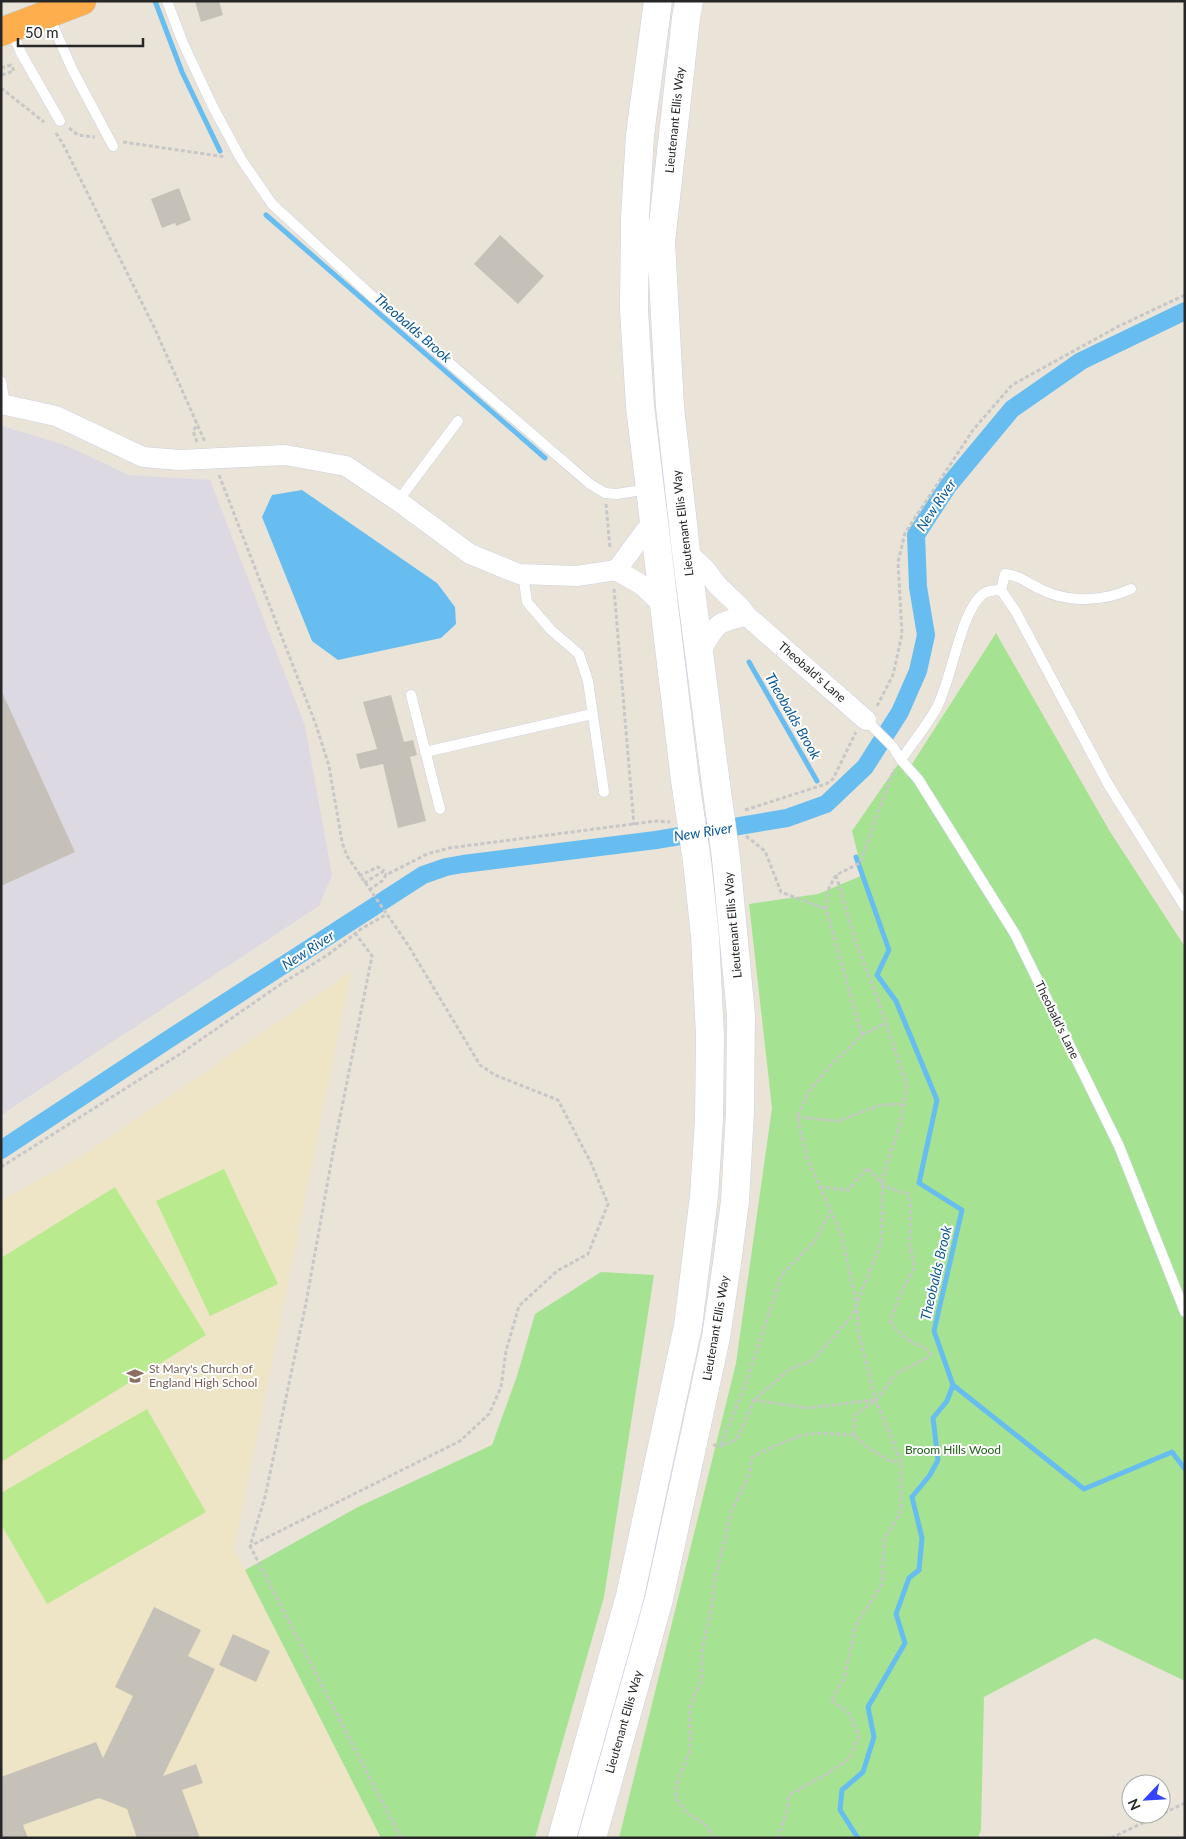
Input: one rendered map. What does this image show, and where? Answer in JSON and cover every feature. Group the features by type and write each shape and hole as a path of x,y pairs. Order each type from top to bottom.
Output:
{"highway":[{"path":"6,31 82,1"}],"main road":[{"path":"562,1838 630,1596 688,1326 704,1196 709,1120 710,1036 705,936 649,488 640,406 634,310 635,217 640,136 658,1"},
{"name":"Lieutenant Ellis Way","path":"592,1838 659,1599 716,1337 735,1201 740,1120 741,1015 726,858 686,551 670,407 661,242 689,1"}],"street":[{"path":"3,404 56,416 143,457 180,460 285,455 346,466 398,501 470,554 518,574 577,576 614,570 631,553 644,532 653,522"},
{"name":"Theobald's Lane","path":"686,551 706,570 717,585 747,616 872,721"},
{"path":"614,570 642,585 664,605"},
{"path":"700,652 717,624 727,619 747,616"}],"lane":[{"path":"167,1 183,42 212,105 241,159 272,204 374,298 590,484 605,493 617,494 649,488"},
{"path":"48,14 72,69 111,143"},
{"path":"6,31 21,53 60,121"},
{"path":"1,381 3,404"},
{"path":"398,501 458,421"},
{"path":"523,574 527,602 551,630 579,654 588,681 604,792"},
{"path":"1131,589 1100,599 1076,599 1041,590 1015,575 1005,574 1001,590 1020,621 1108,784 1185,907"},
{"path":"901,760 936,710 946,686 969,613 984,593 1001,590"},
{"path":"411,695 440,809"},
{"path":"425,752 592,714"},
{"name":"Theobald's Lane","path":"872,721 901,760 918,779 1015,934 1119,1146 1185,1312"}],"path":[{"path":"1,68 11,64"},
{"path":"1,75 14,71"},
{"path":"1,88 48,126"},
{"path":"60,121 78,135 111,143 241,159"},
{"path":"54,130 63,144 139,296 198,424 193,431 198,444"},
{"path":"872,721 893,675 902,634 898,562 904,533 973,430 1012,386 1119,326 1185,295"},
{"path":"219,476 316,724 329,766 342,842 347,856 408,945 480,1065 495,1075 558,1100 591,1163 608,1204 588,1254 557,1271 519,1306 506,1351 501,1387 489,1414 460,1441 250,1546"},
{"path":"605,493 614,570 634,825"},
{"path":"745,810 826,784 833,779 852,738"},
{"path":"862,1035 826,909 829,888 836,876 860,863 893,772 901,760"},
{"path":"369,890 382,881 386,875 427,854 449,848 656,821"},
{"path":"746,836 765,851 781,892 826,909"},
{"path":"359,876 378,867 386,875"},
{"path":"364,883 384,871"},
{"path":"692,1445 721,1446 737,1439 754,1400 790,1369 813,1360 852,1316 881,1244 883,1177 900,1124 907,1086 855,940 836,876"},
{"path":"1,1167 180,1054 278,986 329,954 355,933 387,914"},
{"path":"355,933 372,956 333,1152 304,1312 266,1497 250,1546 401,1838"},
{"path":"778,1838 787,1810 789,1795 827,1774 850,1758 859,1736 848,1712 831,1700 844,1679 856,1625 882,1584 884,1540 900,1511 901,1462 876,1400 858,1331 857,1305 841,1233 808,1160 797,1117 809,1091 829,1067 862,1035 886,1023"},
{"path":"797,1117 838,1121 881,1105 904,1104"},
{"path":"820,1187 848,1190 866,1168 887,1187 908,1194 910,1208 909,1244 915,1266 901,1293 890,1321 899,1333 912,1342 926,1348 931,1353 927,1358 897,1373 876,1400 855,1414 854,1435"},
{"path":"721,1446 746,1383 782,1274 815,1241 830,1210"},
{"path":"754,1400 808,1408 876,1400"},
{"path":"716,1838 705,1824 688,1814 676,1799 676,1785 690,1751 690,1707 702,1681 702,1652 712,1604 714,1583 732,1510 750,1473 752,1457 800,1436 815,1433 854,1435 868,1448 890,1461 901,1462"},
{"path":"1111,1838 1185,1803"}],"shaded area":[{"path":"2,426 65,445 129,475 210,480 305,726 332,875 319,906 1,1115"},
{"name":"St Mary's Church of England High School","path":"351,972 234,1550 381,1838 1,1838 1,1201 85,1154"}],"green space":[{"name":"Broom Hills Wood","path":"996,633 1109,830 1185,947 1185,1681 1095,1638 984,1697 981,1830 978,1838 619,1838 736,1363 772,1108 749,904 818,894 863,875 852,831 901,760 912,764"},
{"path":"224,1169 278,1284 210,1316 156,1201"},
{"path":"115,1187 206,1335 1,1462 1,1258"},
{"path":"601,1272 654,1275 604,1597 535,1838 381,1838 245,1570 358,1507 492,1445 517,1376 535,1314"},
{"path":"147,1409 206,1512 47,1604 1,1524 1,1493"}],"water":[{"path":"302,490 437,583 455,607 456,624 441,638 338,660 312,641 262,517 272,495"}],"building":[{"path":"195,1 219,1 223,15 201,22"},
{"path":"179,188 191,220 176,226 175,223 162,228 151,199"},
{"path":"500,235 544,276 518,304 474,264"},
{"path":"1,690 75,852 1,886"},
{"path":"391,695 404,742 413,740 417,755 410,757 426,821 398,828 383,764 360,769 356,754 377,749 363,702"},
{"path":"154,1607 201,1630 188,1656 215,1669 163,1776 196,1764 203,1783 182,1790 200,1838 137,1838 127,1809 99,1798 23,1825 28,1838 1,1838 1,1777 96,1742 103,1758 133,1696 115,1687"},
{"path":"233,1634 270,1651 256,1682 219,1665"}],"waterway":[{"name":"Theobalds Brook","path":"155,1 182,72 220,151"},
{"name":"Theobalds Brook","path":"266,215 545,458"},
{"name":"New River","path":"1,1150 423,875 446,867 463,864 656,840 787,818 826,804 865,767 900,712 918,671 926,635 918,587 916,535 948,486 1012,409 1081,361 1185,311"},
{"name":"Theobalds Brook","path":"749,662 817,781"},
{"name":"Theobalds Brook","path":"856,857 889,950 877,975 896,1001 937,1100 919,1183 962,1210 934,1331 953,1385 947,1401 933,1418 938,1460 930,1475 912,1497 922,1538 919,1570 909,1578 896,1614 905,1643 868,1707 874,1737 863,1772 842,1790 840,1810 858,1838"},
{"path":"953,1385 1084,1489 1172,1452 1185,1469"}],"place":[{"name":"St Mary's Church of England High School","path":"135,1376"}]}
